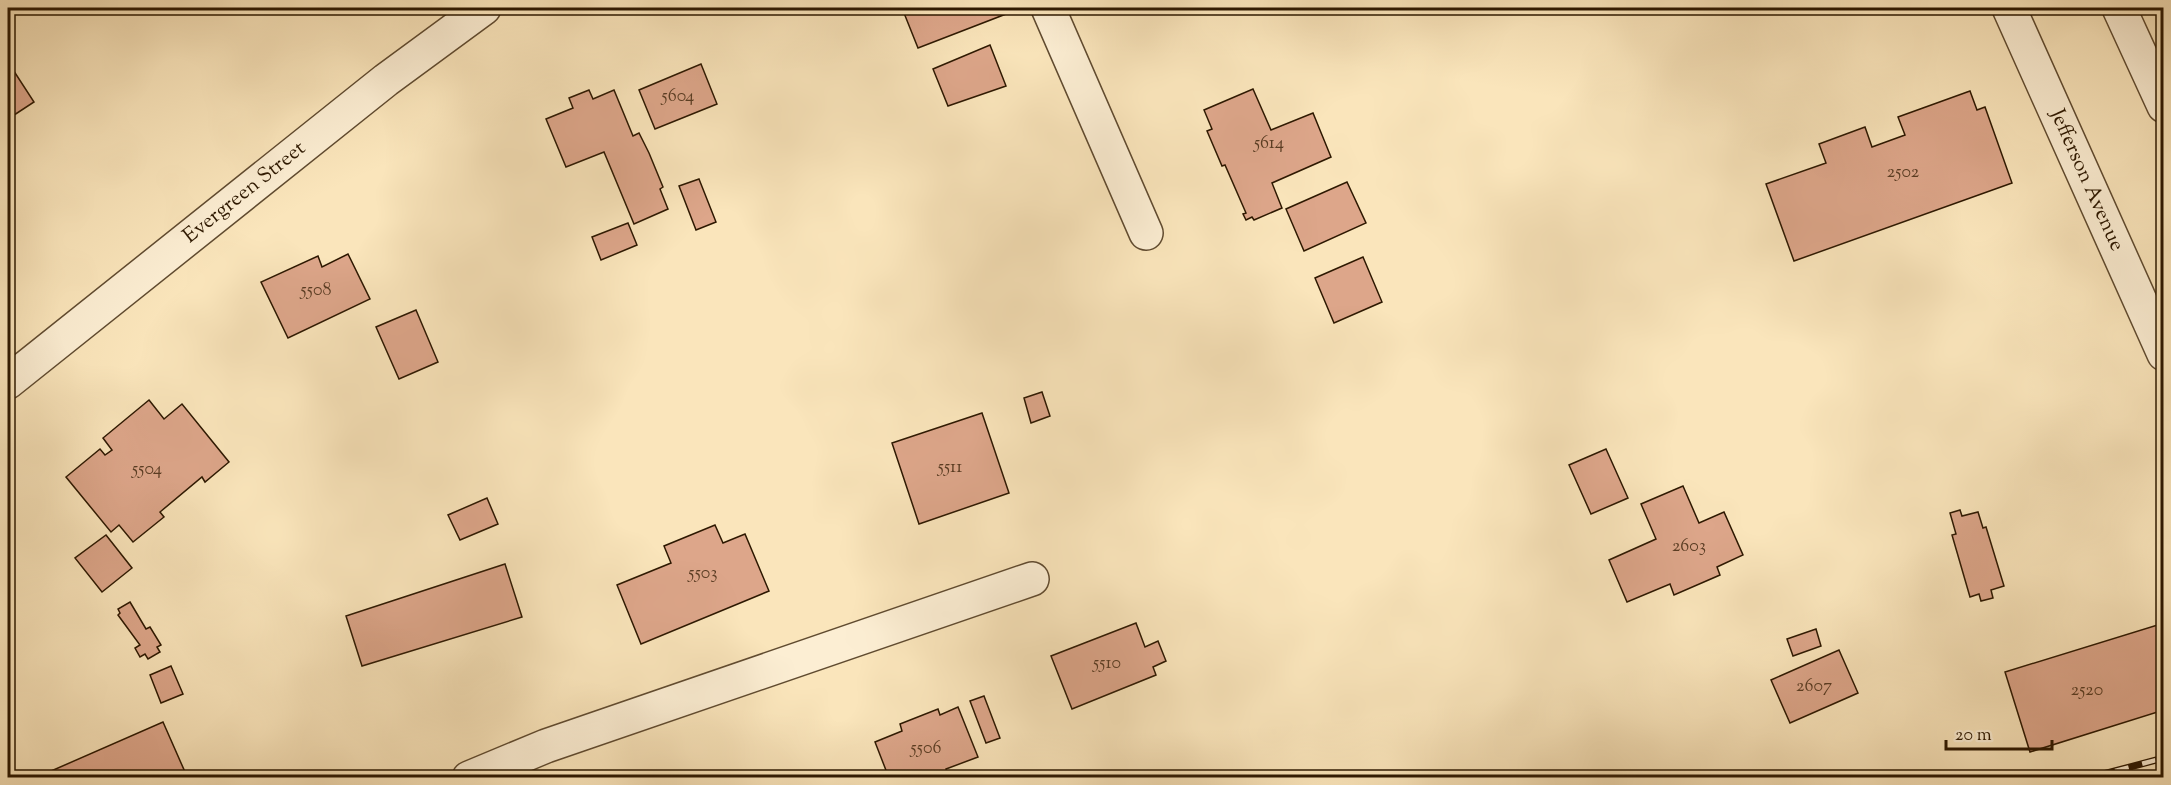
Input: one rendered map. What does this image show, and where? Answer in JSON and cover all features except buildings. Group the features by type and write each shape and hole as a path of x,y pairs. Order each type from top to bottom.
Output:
{"street":[{"name":"Evergreen Street","path":"8,382 206,223 284,164 386,80 484,8"},
{"path":"1048,8 1146,233"},
{"name":"Jefferson Avenue","path":"2009,8 2163,354"},
{"path":"2119,8 2163,106"},
{"path":"469,777 546,746 1032,579"}],"railway":[{"path":"2088,778 2164,758"}]}
